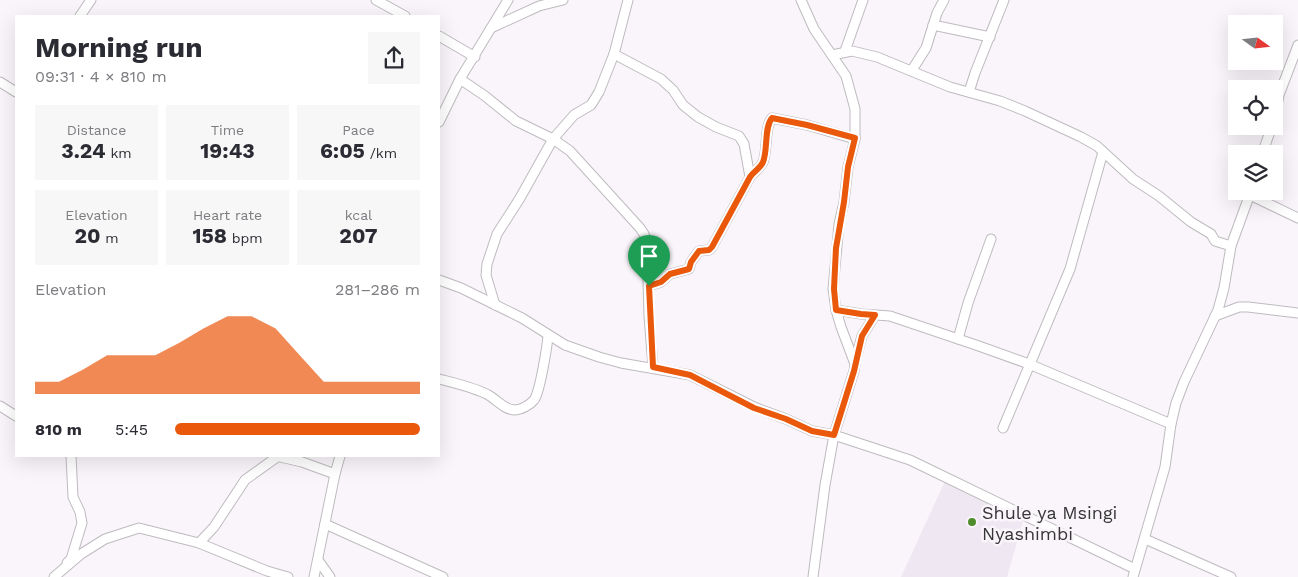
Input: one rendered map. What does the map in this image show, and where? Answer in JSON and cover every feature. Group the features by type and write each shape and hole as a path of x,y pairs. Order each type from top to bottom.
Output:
{"street":[{"path":"81,15 91,0"},
{"path":"376,0 403,15"},
{"path":"440,120 460,79 508,0"},
{"path":"491,28 539,6 564,0"},
{"path":"495,305 486,275 492,244 553,139 574,115 589,107 599,92 614,54 628,0"},
{"path":"801,0 814,29 846,76 855,109 855,138 848,167 836,248 834,289 836,310 855,364"},
{"path":"844,51 863,0"},
{"path":"912,70 926,48 937,13 944,0"},
{"path":"969,92 1004,0"},
{"path":"933,25 990,37"},
{"path":"440,37 475,57"},
{"path":"1283,86 1295,61 1298,45"},
{"path":"832,55 852,50 870,55 912,70 942,84 1026,111 1081,137 1097,146 1133,179 1159,196 1191,222 1211,234 1215,241 1230,246"},
{"path":"614,54 661,79 673,90 683,105 698,117 738,136 744,144 750,177"},
{"path":"460,79 516,120 553,139 570,151 644,234 648,245 653,367"},
{"path":"0,82 15,91"},
{"path":"649,286 661,282 670,274 689,269 691,262 699,251 709,250 712,247 750,177 763,162 769,124 772,118 855,138"},
{"path":"1003,428 1070,269 1103,152"},
{"path":"440,280 461,288 495,305 565,345 599,358 690,375 754,408 786,419 812,431 834,435 910,460 990,500 1057,530 1134,573 1165,467 1171,424 1184,382 1215,316 1224,288 1230,246 1247,200"},
{"path":"1263,200 1298,218"},
{"path":"958,339 968,303 991,239"},
{"path":"1215,316 1239,307 1298,313"},
{"path":"836,310 890,316 958,339 1029,364 1171,424"},
{"path":"813,577 825,485 834,435 854,371 862,336 875,315"},
{"path":"440,379 487,394 506,408 514,410 523,408 535,399 538,391 548,336"},
{"path":"0,406 15,415"},
{"path":"64,457 71,467"},
{"path":"54,577 71,559 81,527 80,512 73,497 71,457"},
{"path":"199,542 214,527 245,480 277,457 302,462 335,474"},
{"path":"314,577 340,457"},
{"path":"325,524 443,577"},
{"path":"54,577 81,554 105,539 139,528 199,542 267,571 288,577"},
{"path":"1145,539 1231,577"},
{"path":"318,560 330,577"}],"shaded area":[{"path":"945,481 1024,518 1007,577 901,577"}],"place":[{"name":"Shule ya Msingi Nyashimbi","path":"972,522"}],"route":[{"path":"772,118 779,118 855,138 848,167 836,248 834,289 836,310 875,315 862,336 858,347 854,371 834,435 812,431 786,419 754,408 690,375 653,367 649,286 661,282 670,274 689,269 691,262 699,251 709,250 712,247 750,177 763,162 769,124 772,118"}]}
